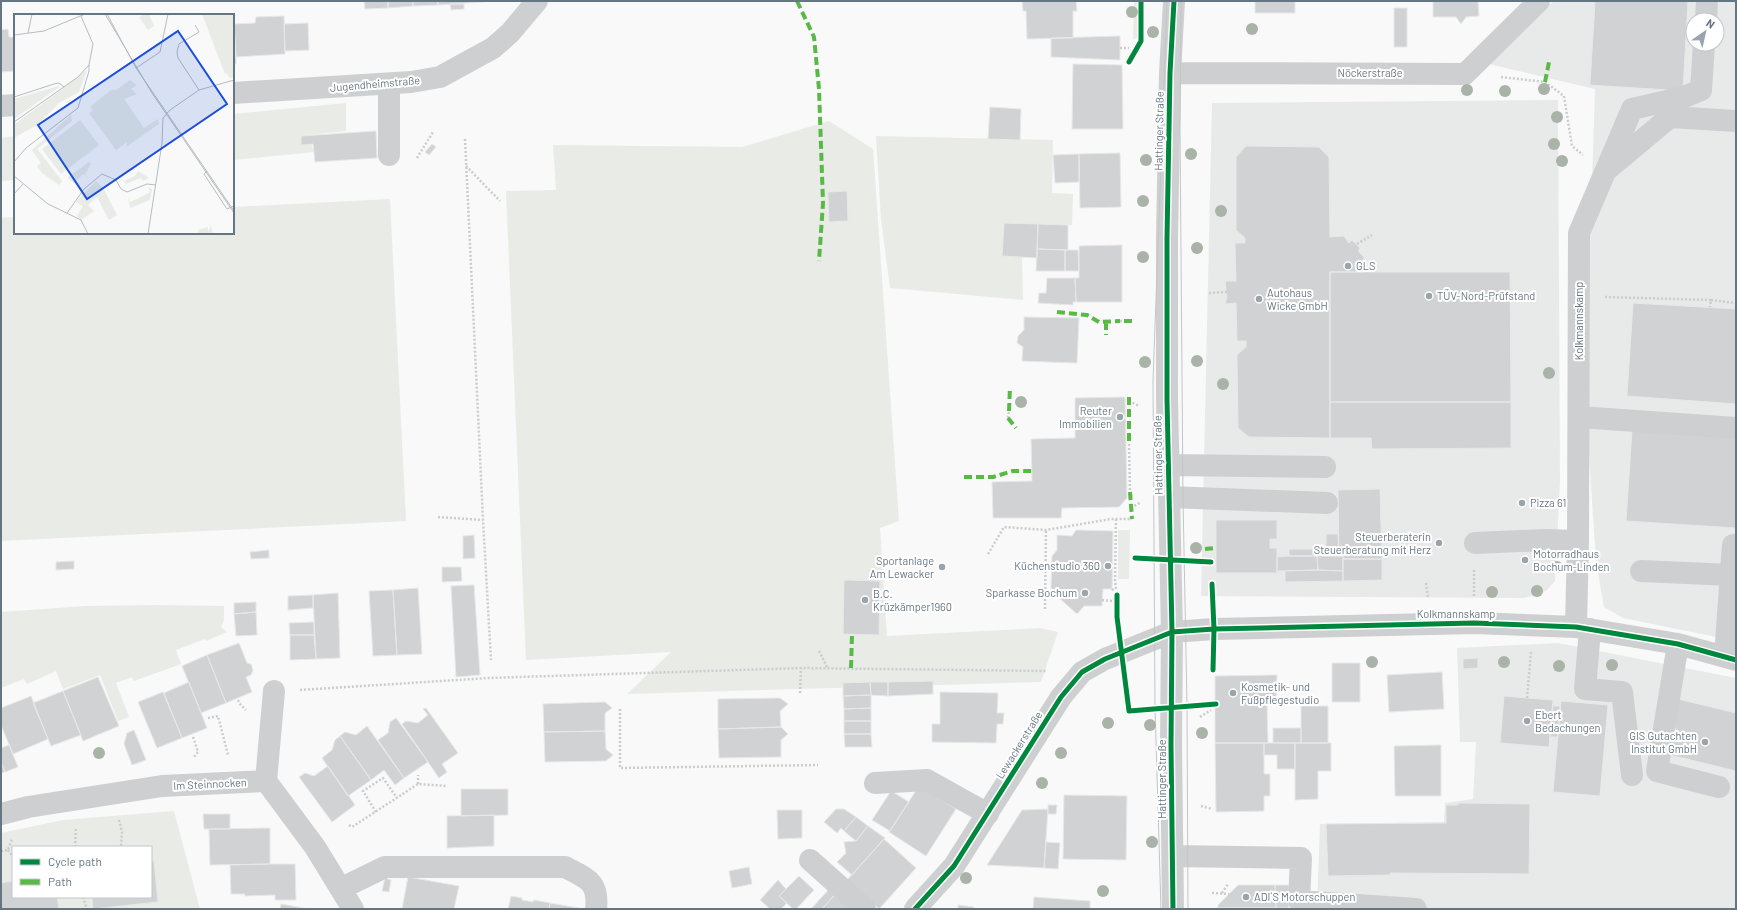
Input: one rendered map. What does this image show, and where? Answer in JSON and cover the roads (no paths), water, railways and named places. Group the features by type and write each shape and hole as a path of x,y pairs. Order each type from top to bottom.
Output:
{"street":[{"name":"Jugendheimstraße","path":"234,93 389,84 440,77 492,48 505,38 537,1"},
{"name":"Hattinger Straße","path":"1173,909 1172,632 1167,399 1167,273 1170,73 1174,1"},
{"name":"Nöckerstraße","path":"1170,73 1465,74 1539,1"},
{"path":"1706,12 1707,1"},
{"path":"1605,172 1632,110 1684,97 1701,90 1703,52"},
{"path":"389,84 389,155"},
{"path":"1,106 14,105"},
{"name":"Kolkmannskamp","path":"1583,628 1578,541 1578,296 1580,233 1605,172 1670,117 1736,121"},
{"path":"1579,418 1736,428"},
{"path":"1169,465 1325,467"},
{"path":"1169,497 1327,503"},
{"path":"1475,543 1546,540 1578,541"},
{"path":"1731,658 1733,545"},
{"path":"1641,571 1732,575"},
{"name":"Kolkmannskamp","path":"1172,632 1214,629 1474,623 1534,625 1583,628 1678,644 1731,658"},
{"path":"1583,628 1584,689 1622,692 1632,775"},
{"name":"Lewackerstraße","path":"915,909 954,866 1061,697 1082,672 1105,659 1172,632"},
{"path":"1678,644 1657,771 1719,787"},
{"path":"274,691 266,781 315,847 354,909"},
{"path":"875,783 927,780 988,814"},
{"name":"Im Steinnocken","path":"1,814 28,807 162,786 266,781"},
{"path":"1173,856 1301,858 1299,901 1416,909"},
{"path":"810,860 865,909"},
{"path":"342,888 385,867 565,867 589,880 597,895 596,909"}],"tram line":[{"path":"1161,909 1155,708 1153,381 1167,1"},
{"path":"1181,1 1180,129 1188,909"}],"place":[{"name":"GLS","path":"1348,266"},
{"name":"TÜV-Nord-Prüfstand","path":"1429,296"},
{"name":"Autohaus Wicke GmbH","path":"1259,299"},
{"name":"Reuter Immobilien","path":"1120,417"},
{"name":"Pizza 61","path":"1522,503"},
{"name":"Steuerberaterin Steuerberatung mit Herz","path":"1439,543"},
{"name":"Motorradhaus Bochum-Linden","path":"1525,560"},
{"name":"Küchenstudio 360","path":"1108,566"},
{"name":"Sportanlage Am Lewacker","path":"942,567"},
{"name":"Sparkasse Bochum","path":"1085,593"},
{"name":"B.C. Krüzkämper1960","path":"865,600"},
{"name":"Kosmetik- und Fußpflegestudio","path":"1233,693"},
{"name":"Ebert Bedachungen","path":"1527,721"},
{"name":"GIS Gutachten Institut GmbH","path":"1705,742"},
{"name":"ADI´S Motorschuppen","path":"1246,897"}]}
